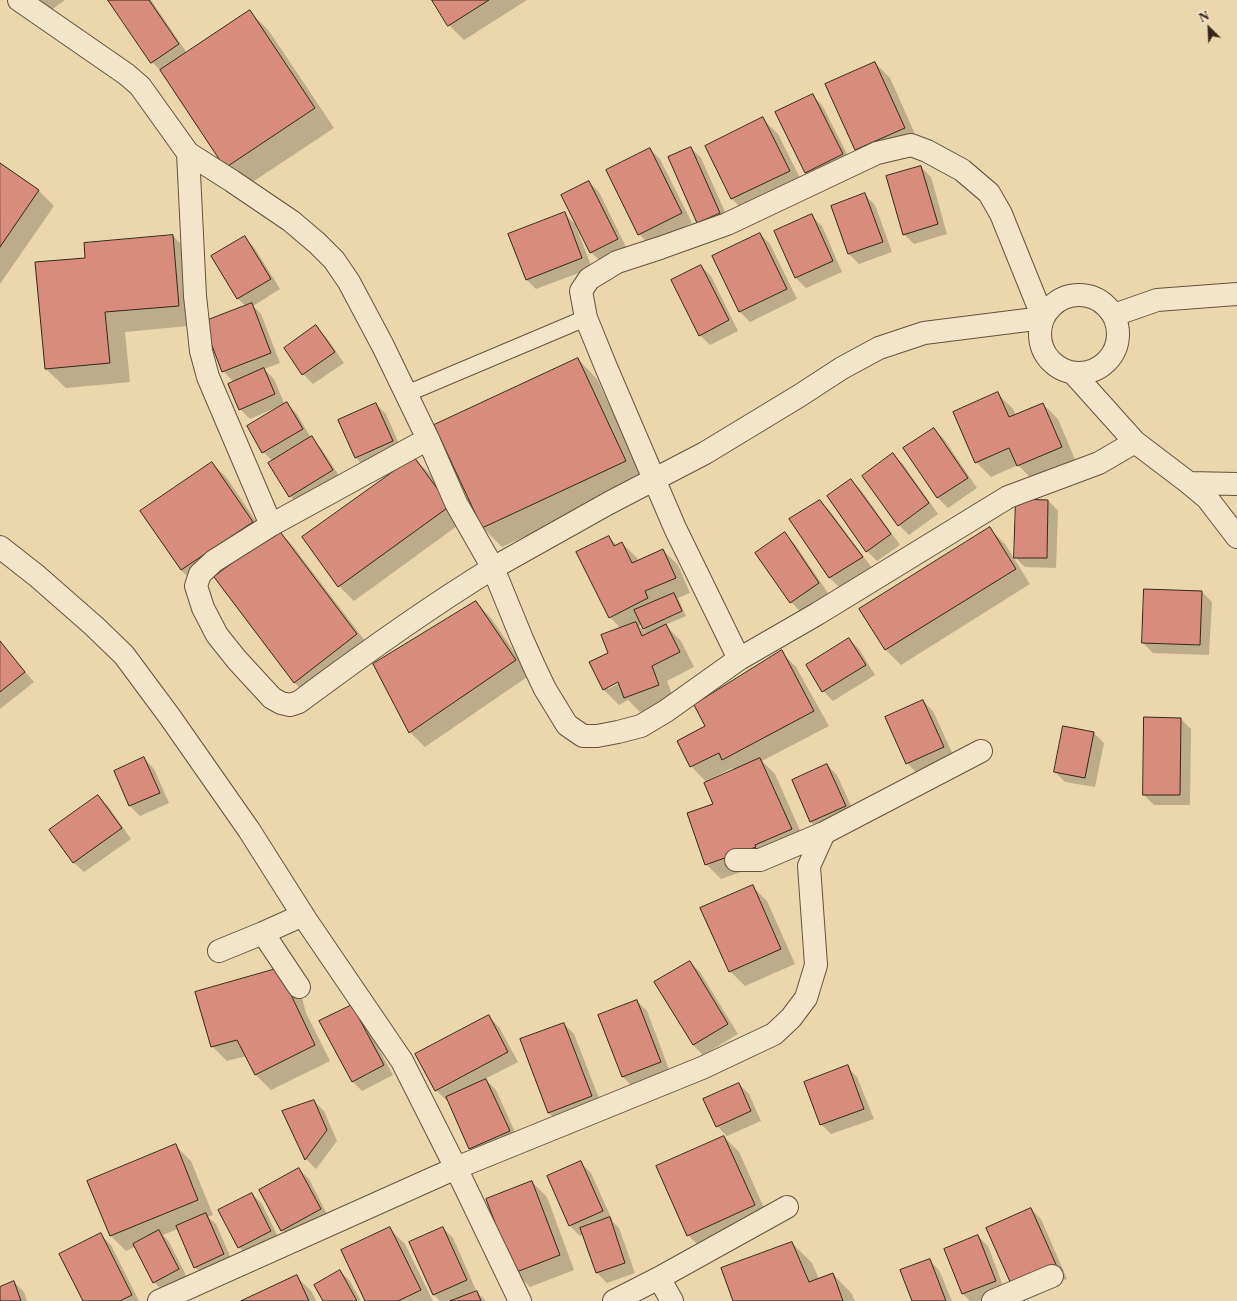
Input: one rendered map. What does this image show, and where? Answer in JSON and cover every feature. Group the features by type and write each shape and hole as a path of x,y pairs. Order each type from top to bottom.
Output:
{"street":[{"path":"19,0 126,74 140,86 188,153 291,221 334,260 350,282 428,439 456,503 493,568 522,639 545,689 567,725 583,736 597,736 641,726 666,711 739,659 824,610 1008,496 1099,463 1136,442"},
{"path":"739,659 675,528 586,318 581,291 589,279 617,262 727,224 877,153 910,145 927,151 962,170 989,194 1001,214 1043,318"},
{"path":"188,153 195,296 201,351 208,377 271,525"},
{"path":"1114,315 1157,300 1237,294"},
{"path":"1084,295 1096,298 1106,305 1114,315 1118,326 1119,339 1115,351 1108,361 1099,369 1087,373 1074,374 1063,370 1052,363 1045,354 1040,342 1040,330 1043,318 1050,308 1060,300 1072,296 1084,295"},
{"path":"428,439 271,525 214,562 200,574 196,586 203,608 217,635 272,698 290,706 299,702 352,662 460,588 609,503 705,453 842,368 879,348 924,333 1043,318"},
{"path":"1074,374 1136,442 1207,498 1237,537"},
{"path":"1189,483 1237,484"},
{"path":"0,547 37,576 94,626 124,655 145,682 244,823 303,915 402,1061 456,1168 520,1301"},
{"path":"736,860 760,860 824,833 981,751"},
{"path":"159,1301 456,1168 702,1068 774,1034 791,1018 806,998 816,965 809,866 824,833"},
{"path":"219,951 303,915"},
{"path":"263,933 299,987"},
{"path":"614,1301 659,1278 787,1207"},
{"path":"993,1301 1052,1276"},
{"path":"659,1278 672,1301"}],"lane":[{"path":"406,394 586,318"}],"building":[{"path":"108,0 149,0 179,44 151,63"},
{"path":"432,0 489,0 448,26"},
{"path":"250,10 315,108 225,168 160,70"},
{"path":"875,62 905,128 855,150 825,84"},
{"path":"813,94 843,154 805,173 775,112"},
{"path":"763,117 790,171 731,199 705,146"},
{"path":"691,147 720,213 697,223 668,157"},
{"path":"650,148 682,213 638,235 606,170"},
{"path":"0,163 39,190 0,247"},
{"path":"921,166 938,224 903,235 886,176"},
{"path":"589,181 618,239 590,253 561,195"},
{"path":"865,193 883,242 848,254 831,206"},
{"path":"565,212 582,258 526,280 508,234"},
{"path":"812,214 833,261 795,278 774,231"},
{"path":"760,233 787,289 739,312 712,256"},
{"path":"173,235 179,306 105,312 110,363 45,369 35,262 85,258 84,243"},
{"path":"245,236 271,279 237,299 211,256"},
{"path":"701,265 729,320 699,336 671,280"},
{"path":"252,303 271,353 222,372 203,322"},
{"path":"316,325 335,352 302,375 284,348"},
{"path":"578,358 626,461 482,528 434,425"},
{"path":"264,368 275,394 239,410 228,384"},
{"path":"998,392 1009,417 1043,403 1062,447 1017,466 1009,448 975,463 953,412"},
{"path":"287,402 303,429 262,453 247,426"},
{"path":"376,403 393,441 355,458 338,420"},
{"path":"934,428 968,478 937,498 903,448"},
{"path":"312,436 333,470 289,497 268,463"},
{"path":"893,453 929,503 898,526 862,476"},
{"path":"414,457 450,506 338,587 302,537"},
{"path":"212,462 253,522 181,570 140,511"},
{"path":"851,479 891,534 866,552 827,496"},
{"path":"1016,499 1048,500 1047,558 1014,558"},
{"path":"820,500 863,557 829,578 789,519"},
{"path":"990,527 1016,569 885,650 859,609"},
{"path":"278,529 357,634 294,683 214,577"},
{"path":"785,532 819,583 790,603 755,553"},
{"path":"609,536 614,546 622,542 632,563 663,549 676,578 645,591 648,598 609,618 576,552"},
{"path":"1144,589 1202,591 1200,645 1142,643"},
{"path":"674,593 682,611 643,629 634,610"},
{"path":"476,601 516,660 409,733 373,664"},
{"path":"636,622 642,636 666,624 680,652 652,666 659,685 624,698 618,682 603,690 589,662 608,653 601,635"},
{"path":"849,638 866,665 822,692 806,665"},
{"path":"0,641 25,672 0,692"},
{"path":"782,650 814,711 722,760 719,753 690,767 677,741 705,726 694,705"},
{"path":"923,700 944,747 906,764 885,717"},
{"path":"1144,717 1181,718 1180,795 1143,795"},
{"path":"1063,726 1094,732 1085,778 1054,772"},
{"path":"144,757 160,793 129,806 114,771"},
{"path":"760,758 792,829 755,845 756,847 705,865 687,813 713,804 704,783"},
{"path":"827,764 846,806 810,822 792,780"},
{"path":"98,795 122,828 73,863 49,830"},
{"path":"753,885 781,949 729,972 700,908"},
{"path":"690,961 728,1024 693,1045 654,982"},
{"path":"283,967 292,997 315,1045 255,1075 237,1040 211,1047 195,992"},
{"path":"637,1000 661,1062 622,1077 598,1015"},
{"path":"352,1005 384,1065 352,1082 319,1021"},
{"path":"489,1015 508,1052 435,1091 415,1054"},
{"path":"564,1023 592,1096 548,1113 520,1039"},
{"path":"848,1065 864,1109 820,1125 804,1082"},
{"path":"486,1079 510,1131 469,1149 446,1097"},
{"path":"739,1083 751,1111 716,1127 703,1099"},
{"path":"314,1100 327,1130 305,1160 282,1111"},
{"path":"724,1136 755,1205 687,1236 656,1166"},
{"path":"176,1144 198,1200 110,1236 87,1181"},
{"path":"581,1161 603,1211 569,1226 547,1176"},
{"path":"299,1168 321,1209 281,1231 259,1190"},
{"path":"532,1181 560,1255 514,1273 486,1199"},
{"path":"252,1193 271,1231 238,1248 218,1210"},
{"path":"1031,1208 1058,1269 1011,1284 986,1228"},
{"path":"206,1213 224,1254 194,1268 176,1226"},
{"path":"610,1217 625,1263 596,1273 580,1228"},
{"path":"390,1227 421,1290 398,1301 365,1301 341,1250"},
{"path":"443,1227 467,1280 433,1295 409,1242"},
{"path":"159,1230 179,1269 153,1283 133,1244"},
{"path":"101,1233 132,1295 120,1301 83,1301 59,1254"},
{"path":"978,1235 996,1281 962,1294 944,1249"},
{"path":"792,1242 809,1282 833,1273 843,1301 733,1301 721,1268"},
{"path":"930,1259 946,1301 912,1301 900,1270"},
{"path":"340,1270 357,1301 323,1301 314,1285"},
{"path":"297,1275 309,1301 241,1301"},
{"path":"14,1281 21,1301 0,1301 0,1287"},
{"path":"477,1291 481,1301 450,1301"}]}
